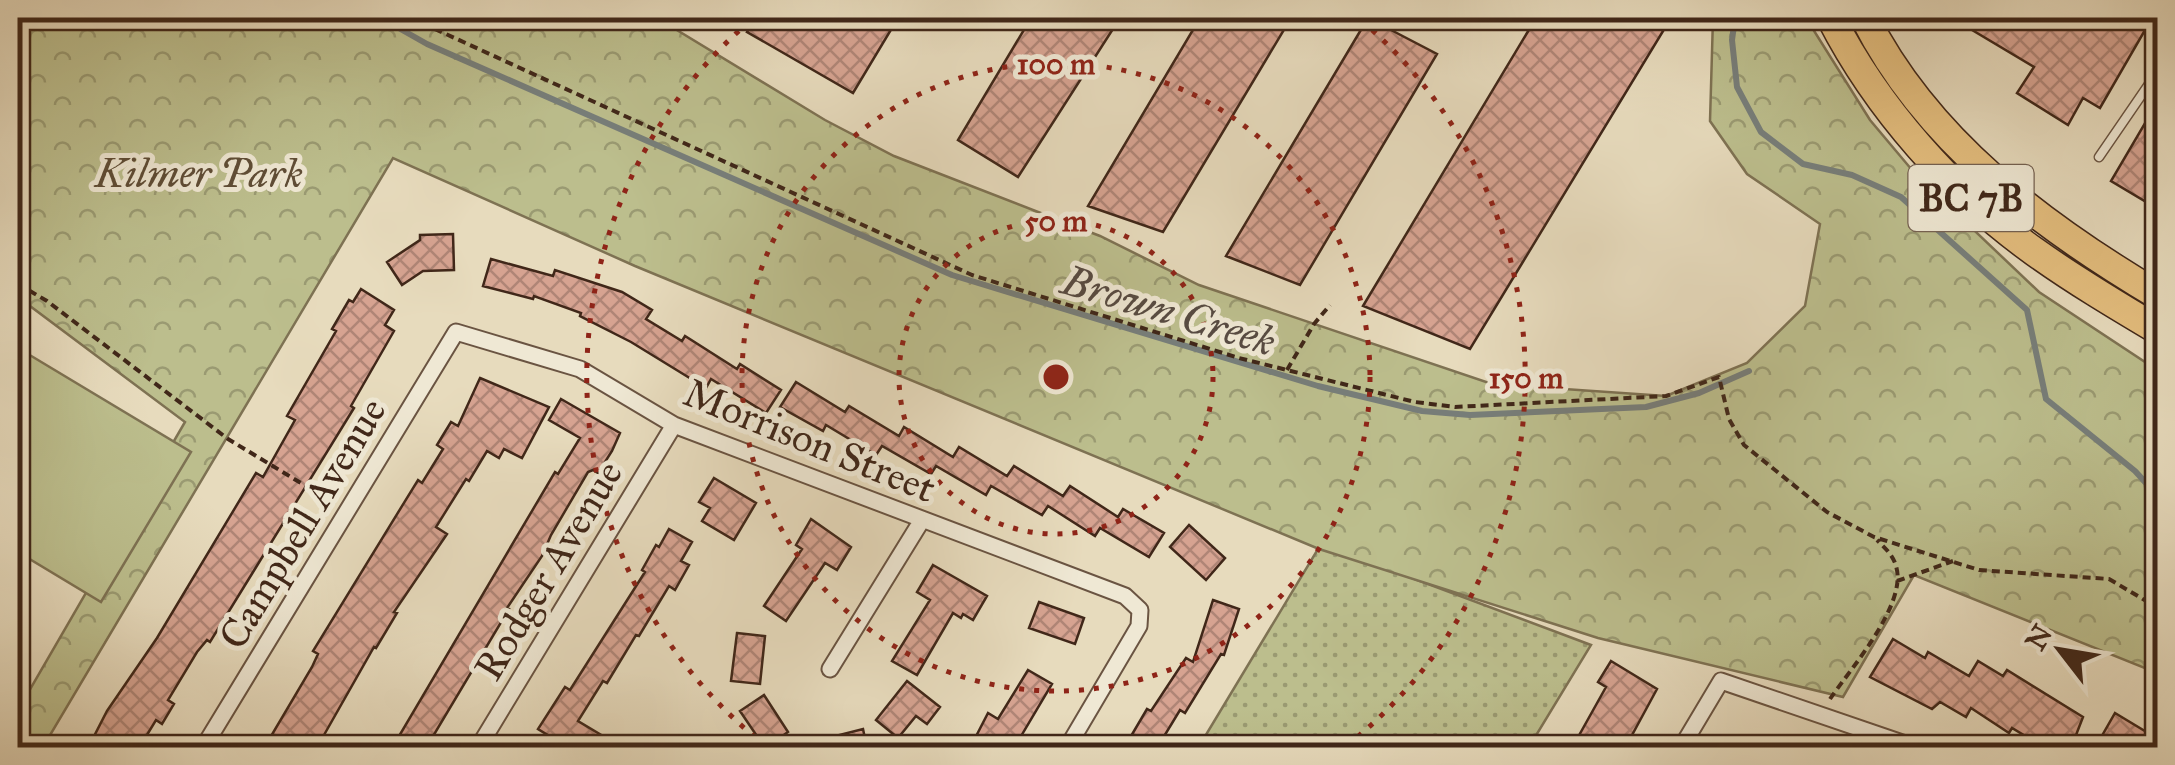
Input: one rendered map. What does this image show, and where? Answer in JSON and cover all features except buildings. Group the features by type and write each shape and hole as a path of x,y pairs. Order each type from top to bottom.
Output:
{"highway":[{"name":"BC 7B","path":"1831,18 1865,75 1899,120 1968,196 2032,250 2158,330"},
{"name":"BC 7B","path":"1864,18 1926,107 1993,179 2054,229 2158,295"}],"street":[{"name":"Campbell Avenue","path":"203,748 456,332"},
{"name":"Morrison Street","path":"456,332 580,368 674,426 1119,592 1140,610 1136,632 1068,748"},
{"name":"Rodger Avenue","path":"478,748 674,426"},
{"path":"830,669 922,520"},
{"path":"1681,748 1721,681 1917,748"}],"lane":[{"path":"2099,157 2158,71"}],"path":[{"path":"410,18 972,274 1287,370 1415,402 1455,407 1666,396 1719,377 1728,420 1744,445 1826,512 1874,537 1979,570 2109,579 2158,608"},
{"path":"18,284 47,301 228,439 347,512"},
{"path":"1287,370 1314,324 1330,306"},
{"path":"1820,714 1894,602 1898,570 1892,556 1874,537"},
{"path":"1896,581 1954,561"}],"green space":[{"name":"Kilmer Park","path":"18,18 657,18 825,120 894,156 1100,236 1199,285 1492,384 1666,396 1747,363 1805,306 1820,224 1747,174 1710,121 1713,18 1806,18 1870,120 1917,176 2039,292 2157,370 2157,673 1914,575 1843,697 1598,638 1319,549 635,266 393,158 43,747 18,747 18,710 185,422 18,297"},
{"path":"18,348 191,452 101,602 18,552"},
{"path":"1321,544 1591,645 1529,747 1198,748"}],"waterway":[{"name":"Brown Creek","path":"381,18 427,44 952,275 1318,386 1422,411 1470,415 1646,407 1699,393 1749,371"},
{"path":"1735,18 1732,40 1737,87 1761,132 1803,164 1852,175 1901,197 2027,310 2046,399 2135,471 2158,496"}]}
